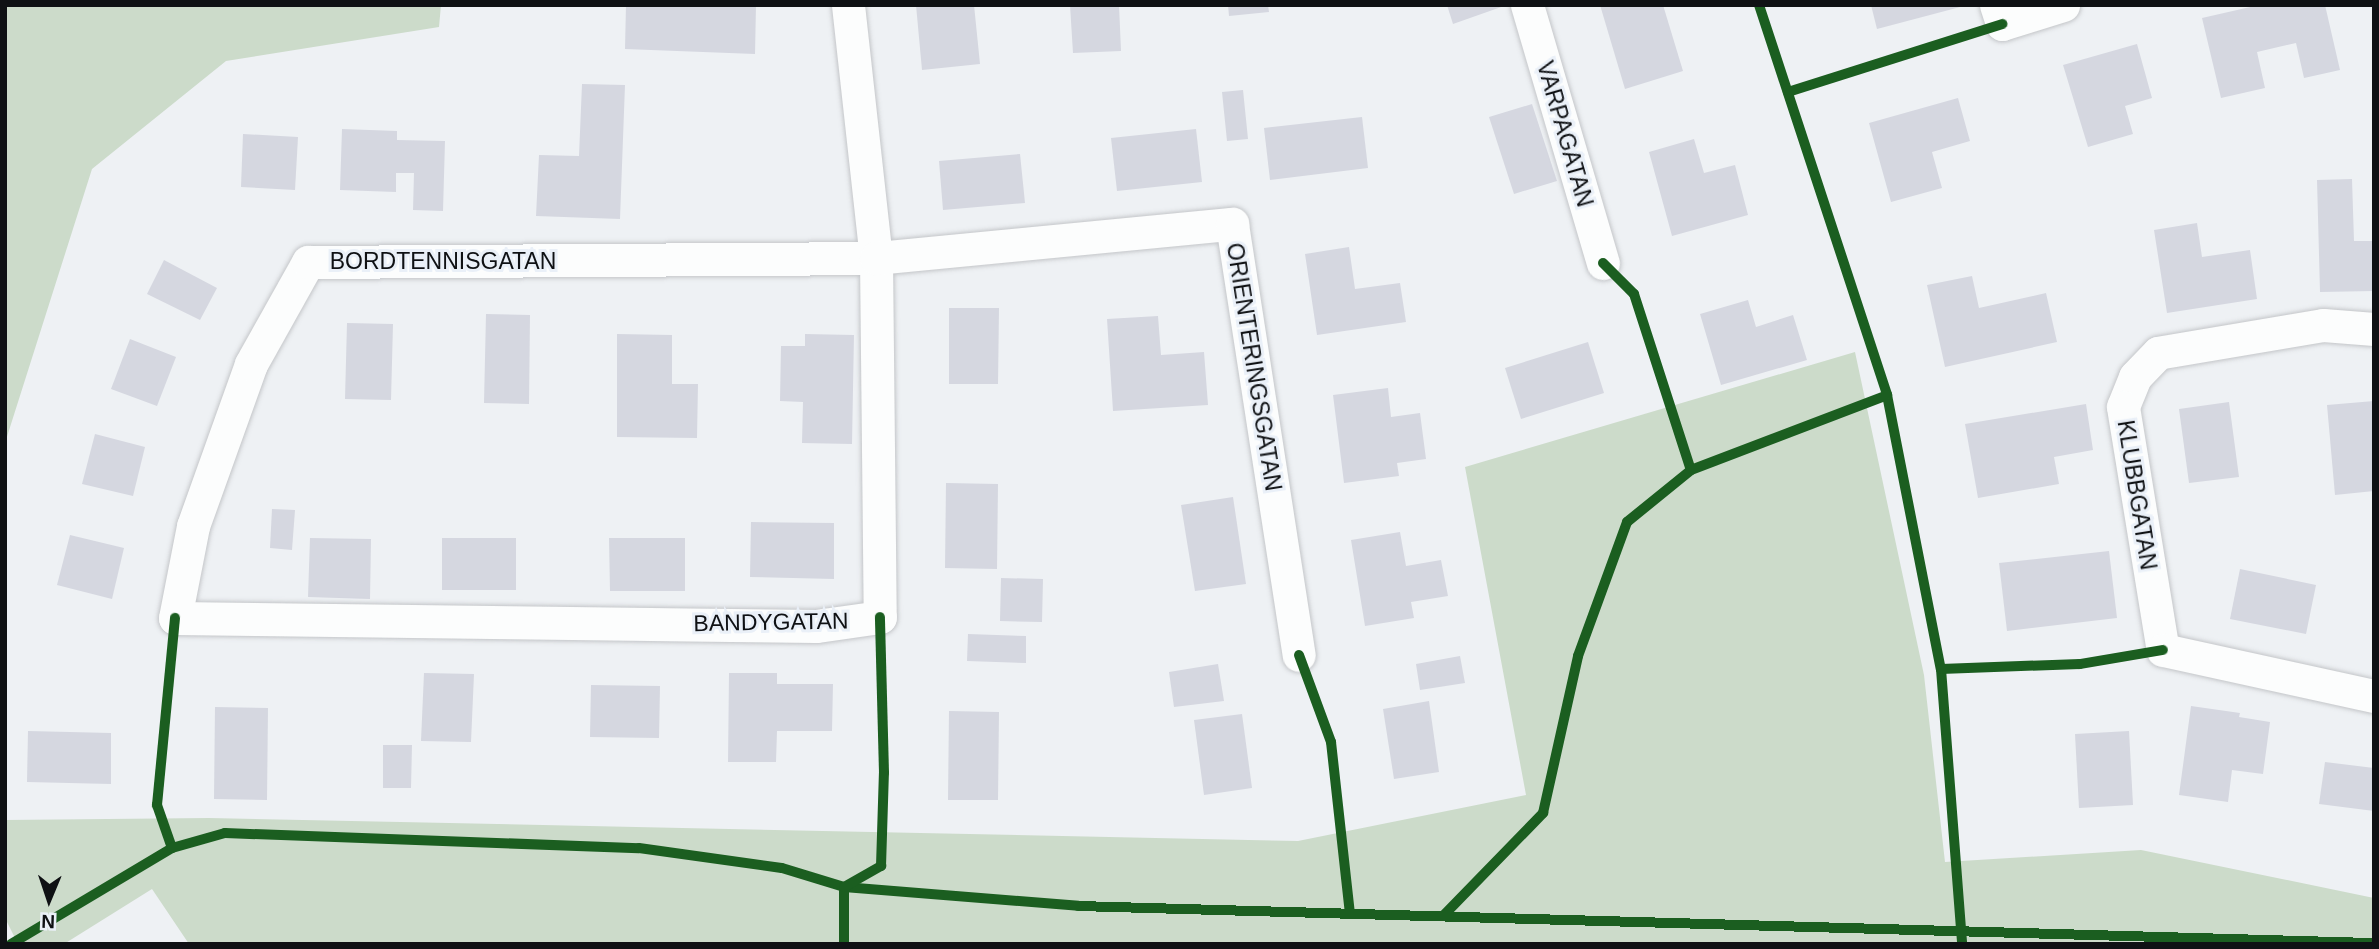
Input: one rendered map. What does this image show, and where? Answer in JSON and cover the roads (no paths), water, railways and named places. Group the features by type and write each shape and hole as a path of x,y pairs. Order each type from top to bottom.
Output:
{"street":[{"name":"BANDYGATAN","path":"175,618 816,626 880,617 876,258 848,5"},
{"name":"VARPAGATAN","path":"1527,5 1603,263"},
{"path":"1996,5 2002,24 2063,5"},
{"name":"ORIENTERINGSGATAN","path":"876,258 1232,224 1299,655"},
{"name":"BORDTENNISGATAN","path":"175,618 193,526 251,364 308,262 876,258"},
{"name":"KLUBBGATAN","path":"2374,329 2323,325 2158,353 2135,377 2123,407 2162,650 2374,695"}]}
